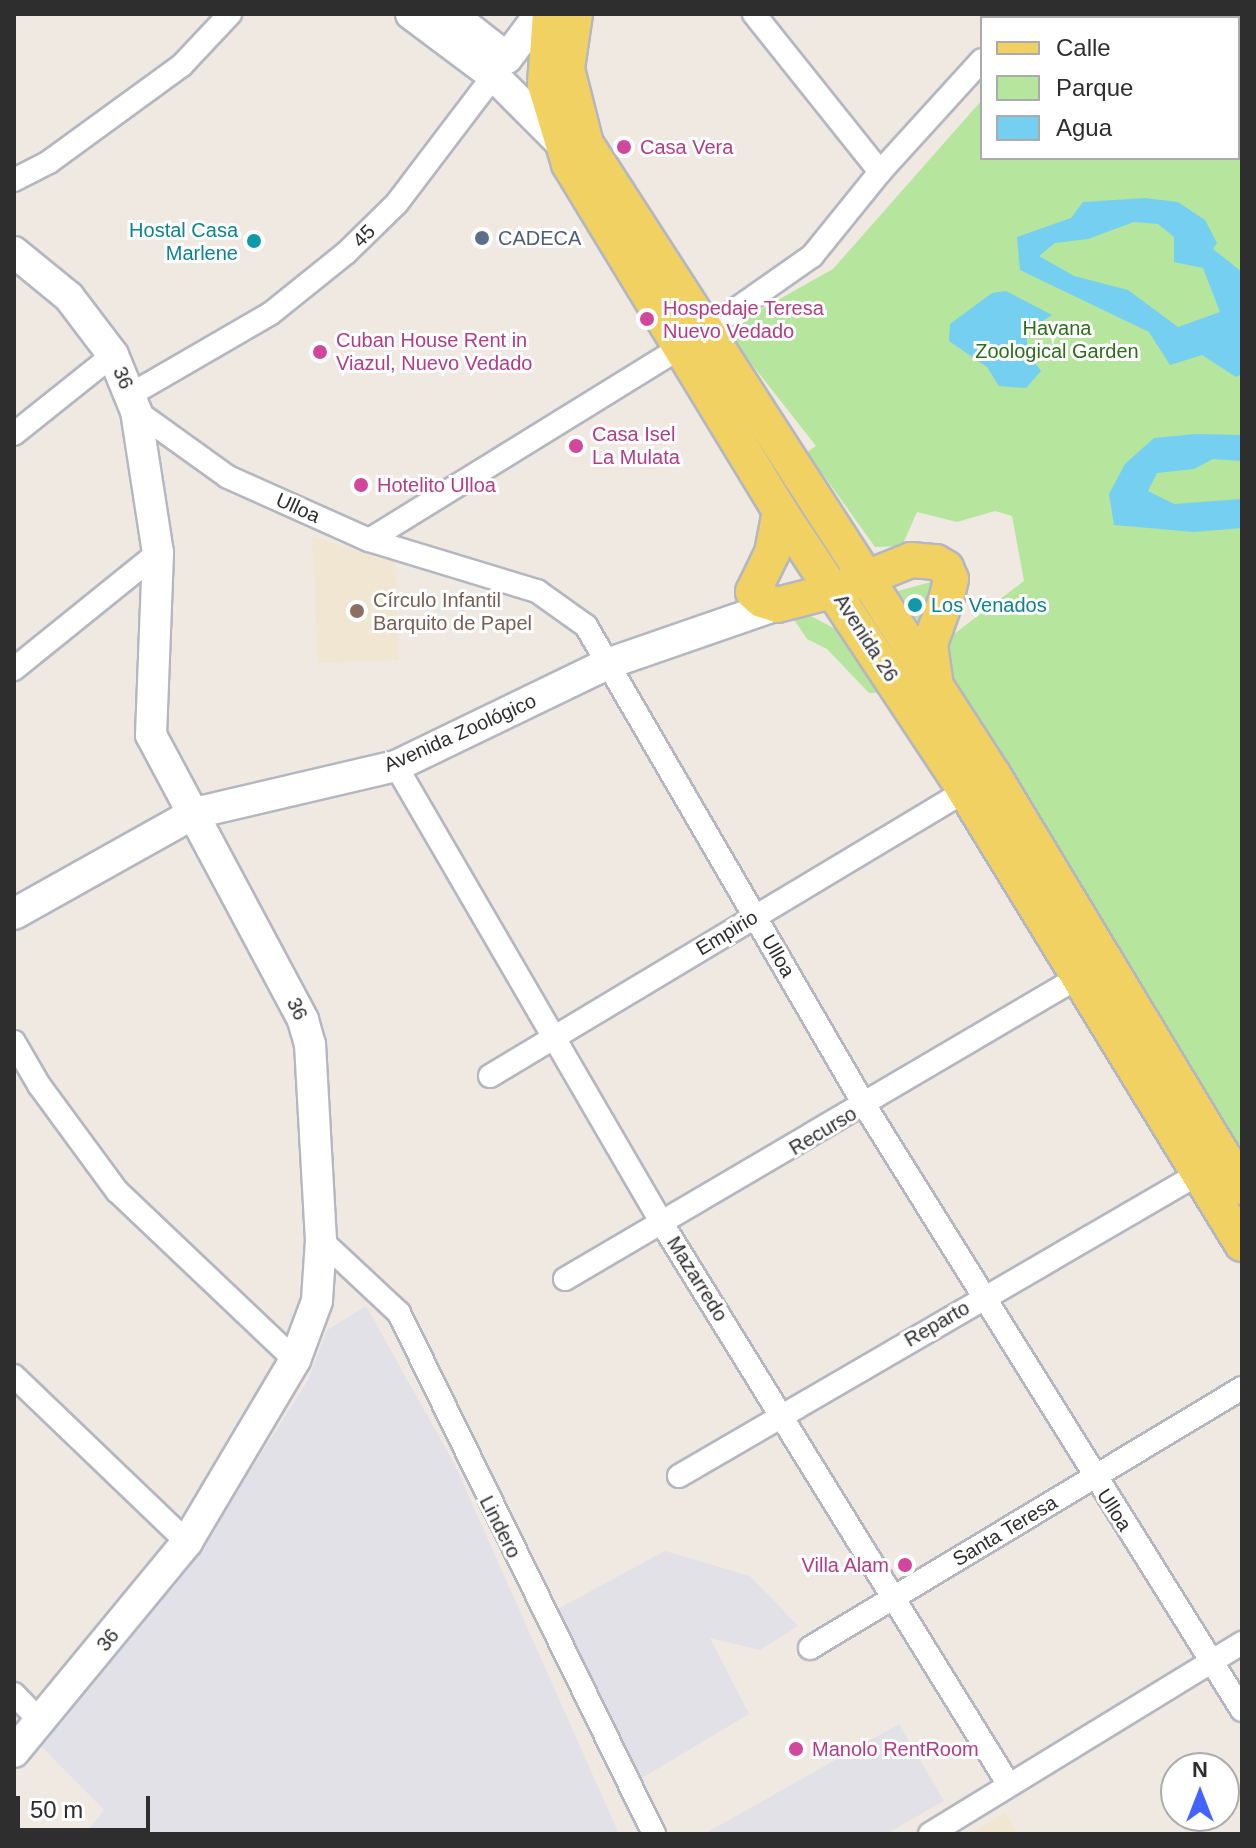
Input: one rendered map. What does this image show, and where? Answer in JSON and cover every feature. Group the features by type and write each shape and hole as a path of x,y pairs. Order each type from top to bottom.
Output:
{"main road":[{"name":"Avenida 26","path":"550,14 545,84 558,140 694,338 849,584 965,791 1242,1244"},
{"name":"Avenida 26","path":"575,14 567,69 586,144 694,338 780,511 936,684 1242,1187"},
{"path":"780,511 757,605 849,584 911,560 946,568 951,579 930,644 936,684"}],"street":[{"path":"14,180 49,162 182,65 230,14"},
{"path":"411,14 500,67"},
{"path":"451,14 500,67 558,140"},
{"name":"45","path":"133,403 270,314 346,253 397,203 540,14"},
{"path":"754,14 880,172"},
{"path":"369,540 694,338 799,267 980,62"},
{"name":"36","path":"14,252 69,297 113,355 133,403 158,553 151,735 303,1020 310,1044 321,1240 317,1301 295,1360 187,1542 14,1752"},
{"path":"14,434 113,355"},
{"name":"Ulloa","path":"133,403 228,477 369,540 537,591 586,626 865,1106 1093,1478 1242,1710"},
{"path":"14,669 158,553"},
{"name":"Avenida Zoológico","path":"14,914 195,813 396,766 607,664 757,605"},
{"name":"Mazarredo","path":"396,766 556,1036 663,1225 1009,1785"},
{"name":"Empirio","path":"490,1076 965,791"},
{"name":"Recurso","path":"565,1279 663,1225 1077,978"},
{"path":"14,1042 39,1085 117,1191 295,1360"},
{"name":"Reparto","path":"679,1476 1198,1174"},
{"name":"Lindero","path":"321,1240 399,1313 654,1834"},
{"path":"14,1376 187,1542"},
{"name":"Santa Teresa","path":"810,1648 1242,1388"},
{"path":"930,1834 1242,1643"},
{"path":"14,1694 41,1722"}],"shaded area":[{"name":"Círculo Infantil Barquito de Papel","path":"312,536 395,562 399,660 318,663"},
{"path":"366,1306 454,1463 619,1834 85,1834 104,1810 41,1746 139,1623 257,1460 307,1382 327,1330"},
{"path":"665,1551 750,1576 798,1626 760,1650 710,1638 749,1714 642,1778 552,1612"},
{"path":"899,1724 944,1801 886,1834 704,1834"},
{"path":"1005,1813 1019,1834 969,1834"}],"green space":[{"name":"Havana Zoological Garden","path":"1242,14 1242,1149 947,670 950,637 1024,581 1012,516 995,511 957,522 917,512 902,546 875,547 807,452 816,446 725,330 833,269 980,102 980,160 1240,160 1240,16 1058,16"},
{"path":"936,583 922,627 898,591"},
{"path":"809,615 839,631 878,693 869,693 827,649 807,639 793,618"}],"water":[{"path":"1145,198 1178,202 1205,220 1217,243 1213,249 1242,272 1242,374 1236,377 1202,355 1170,365 1149,332 1020,270 1017,237 1071,218 1083,202","holes":["1134,222 1158,224 1174,237 1174,262 1203,268 1220,312 1178,327 1128,290 1074,276 1039,256 1055,243 1088,239"]},
{"path":"1006,291 1052,315 1027,331 1027,352 1041,371 1026,388 999,386 987,367 949,341 950,324 992,293"},
{"path":"1196,434 1242,435 1242,461 1213,459 1194,469 1157,473 1148,491 1174,504 1242,499 1242,528 1194,532 1114,525 1109,494 1125,464 1154,438"}],"place":[{"name":"Casa Vera","path":"624,147"},
{"name":"CADECA","path":"482,238"},
{"name":"Hostal Casa Marlene","path":"254,241"},
{"name":"Hospedaje Teresa Nuevo Vedado","path":"647,319"},
{"name":"Cuban House Rent in Viazul, Nuevo Vedado","path":"320,352"},
{"name":"Casa Isel La Mulata","path":"576,446"},
{"name":"Hotelito Ulloa","path":"361,485"},
{"name":"Los Venados","path":"915,605"},
{"name":"Círculo Infantil Barquito de Papel","path":"357,611"},
{"name":"Villa Alam","path":"905,1565"},
{"name":"Manolo RentRoom","path":"796,1749"}]}
